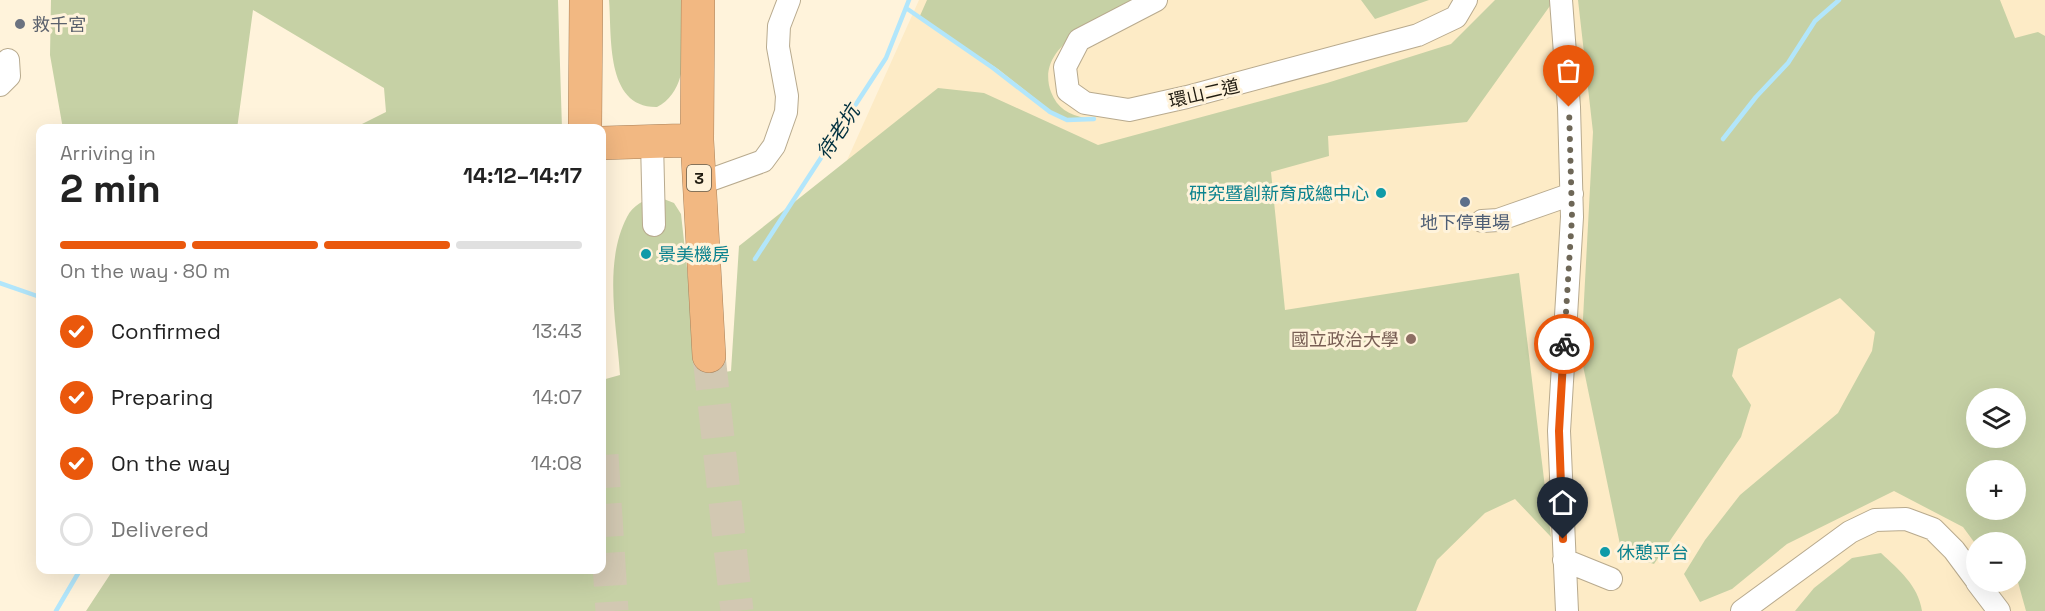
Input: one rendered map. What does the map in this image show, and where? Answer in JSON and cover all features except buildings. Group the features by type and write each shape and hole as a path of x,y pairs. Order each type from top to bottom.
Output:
{"highway":[{"path":"585,124 586,0"},
{"name":"3","path":"698,0 696,140 709,356"},
{"path":"606,143 696,140"}],"lane":[{"path":"699,184 762,161 774,146 786,112 787,96 778,47 779,26 789,0"},
{"name":"環山二道","path":"1156,0 1079,40 1065,67 1068,91 1085,103 1129,110 1187,97 1418,35 1456,17 1466,0"},
{"path":"1561,0 1569,107 1572,194 1559,431 1567,611"},
{"path":"0,85 9,76 8,60"},
{"path":"652,142 654,225"},
{"path":"1482,221 1498,220 1572,194"},
{"path":"1742,611 1850,532 1875,520 1906,519 1933,529 1954,550 1966,567"},
{"path":"1564,560 1611,579"},
{"path":"1985,592 1999,611"}],"shaded area":[{"name":"國立政治大學","path":"919,0 2045,0 2045,611 737,611 822,216"}],"green space":[{"path":"51,0 558,0 562,124 362,124 386,112 384,88 253,10 238,124 62,124 50,55"},
{"path":"609,0 685,0 685,44 681,74 668,99 657,107 640,104 628,96 620,83 612,50"},
{"path":"927,0 1140,0 1076,34 1053,59 1048,75 1054,98 1064,110 1086,118 1062,118 998,69 919,18"},
{"path":"1361,0 1429,0 1375,19"},
{"path":"1495,0 1551,0 1552,3 1467,122 1328,136 1329,156 1271,172 1285,310 1519,273 1551,537 1515,499 1485,513 1437,560 1416,611 86,611 110,574 606,574 606,379 620,375 613,274 620,235 627,217 639,204 656,196 674,203 681,214 699,376 731,371 739,246 938,88 984,93 1098,145 1327,83 1451,44"},
{"path":"1578,0 2000,0 2015,38 2038,32 2045,36 2045,611 2026,611 2021,592 2026,592 2026,532 1967,532 1963,527 1894,491 1787,544 1732,589 1700,602 1684,574 1705,540 1740,495 1838,413 1872,351 1875,332 1840,298 1738,349 1732,376 1751,405 1741,437 1654,564 1622,554 1581,356 1593,132"},
{"path":"1881,553 1912,586 1922,611 1795,611 1814,588 1852,558"}],"waterway":[{"name":"待老坑","path":"755,259 886,58 909,0"},
{"path":"1723,139 1756,97 1788,63 1815,21 1839,0"},
{"path":"906,8 993,68 1050,112 1067,120 1094,119"},
{"path":"0,283 36,296"},
{"name":"待老坑","path":"56,611 78,574"}],"tunnel":[{"path":"709,356 737,611"},
{"path":"606,517 612,611"}],"way so far":[{"path":"1564,344 1572,217 1569,107"}],"place":[{"name":"救千宮","path":"20,24"},
{"name":"研究暨創新育成總中心","path":"1381,193"},
{"name":"地下停車場","path":"1465,202"},
{"name":"景美機房","path":"646,254"},
{"name":"國立政治大學","path":"1411,339"},
{"name":"休憩平台","path":"1605,552"}],"route":[{"path":"1563,539 1559,431 1564,344"}]}
